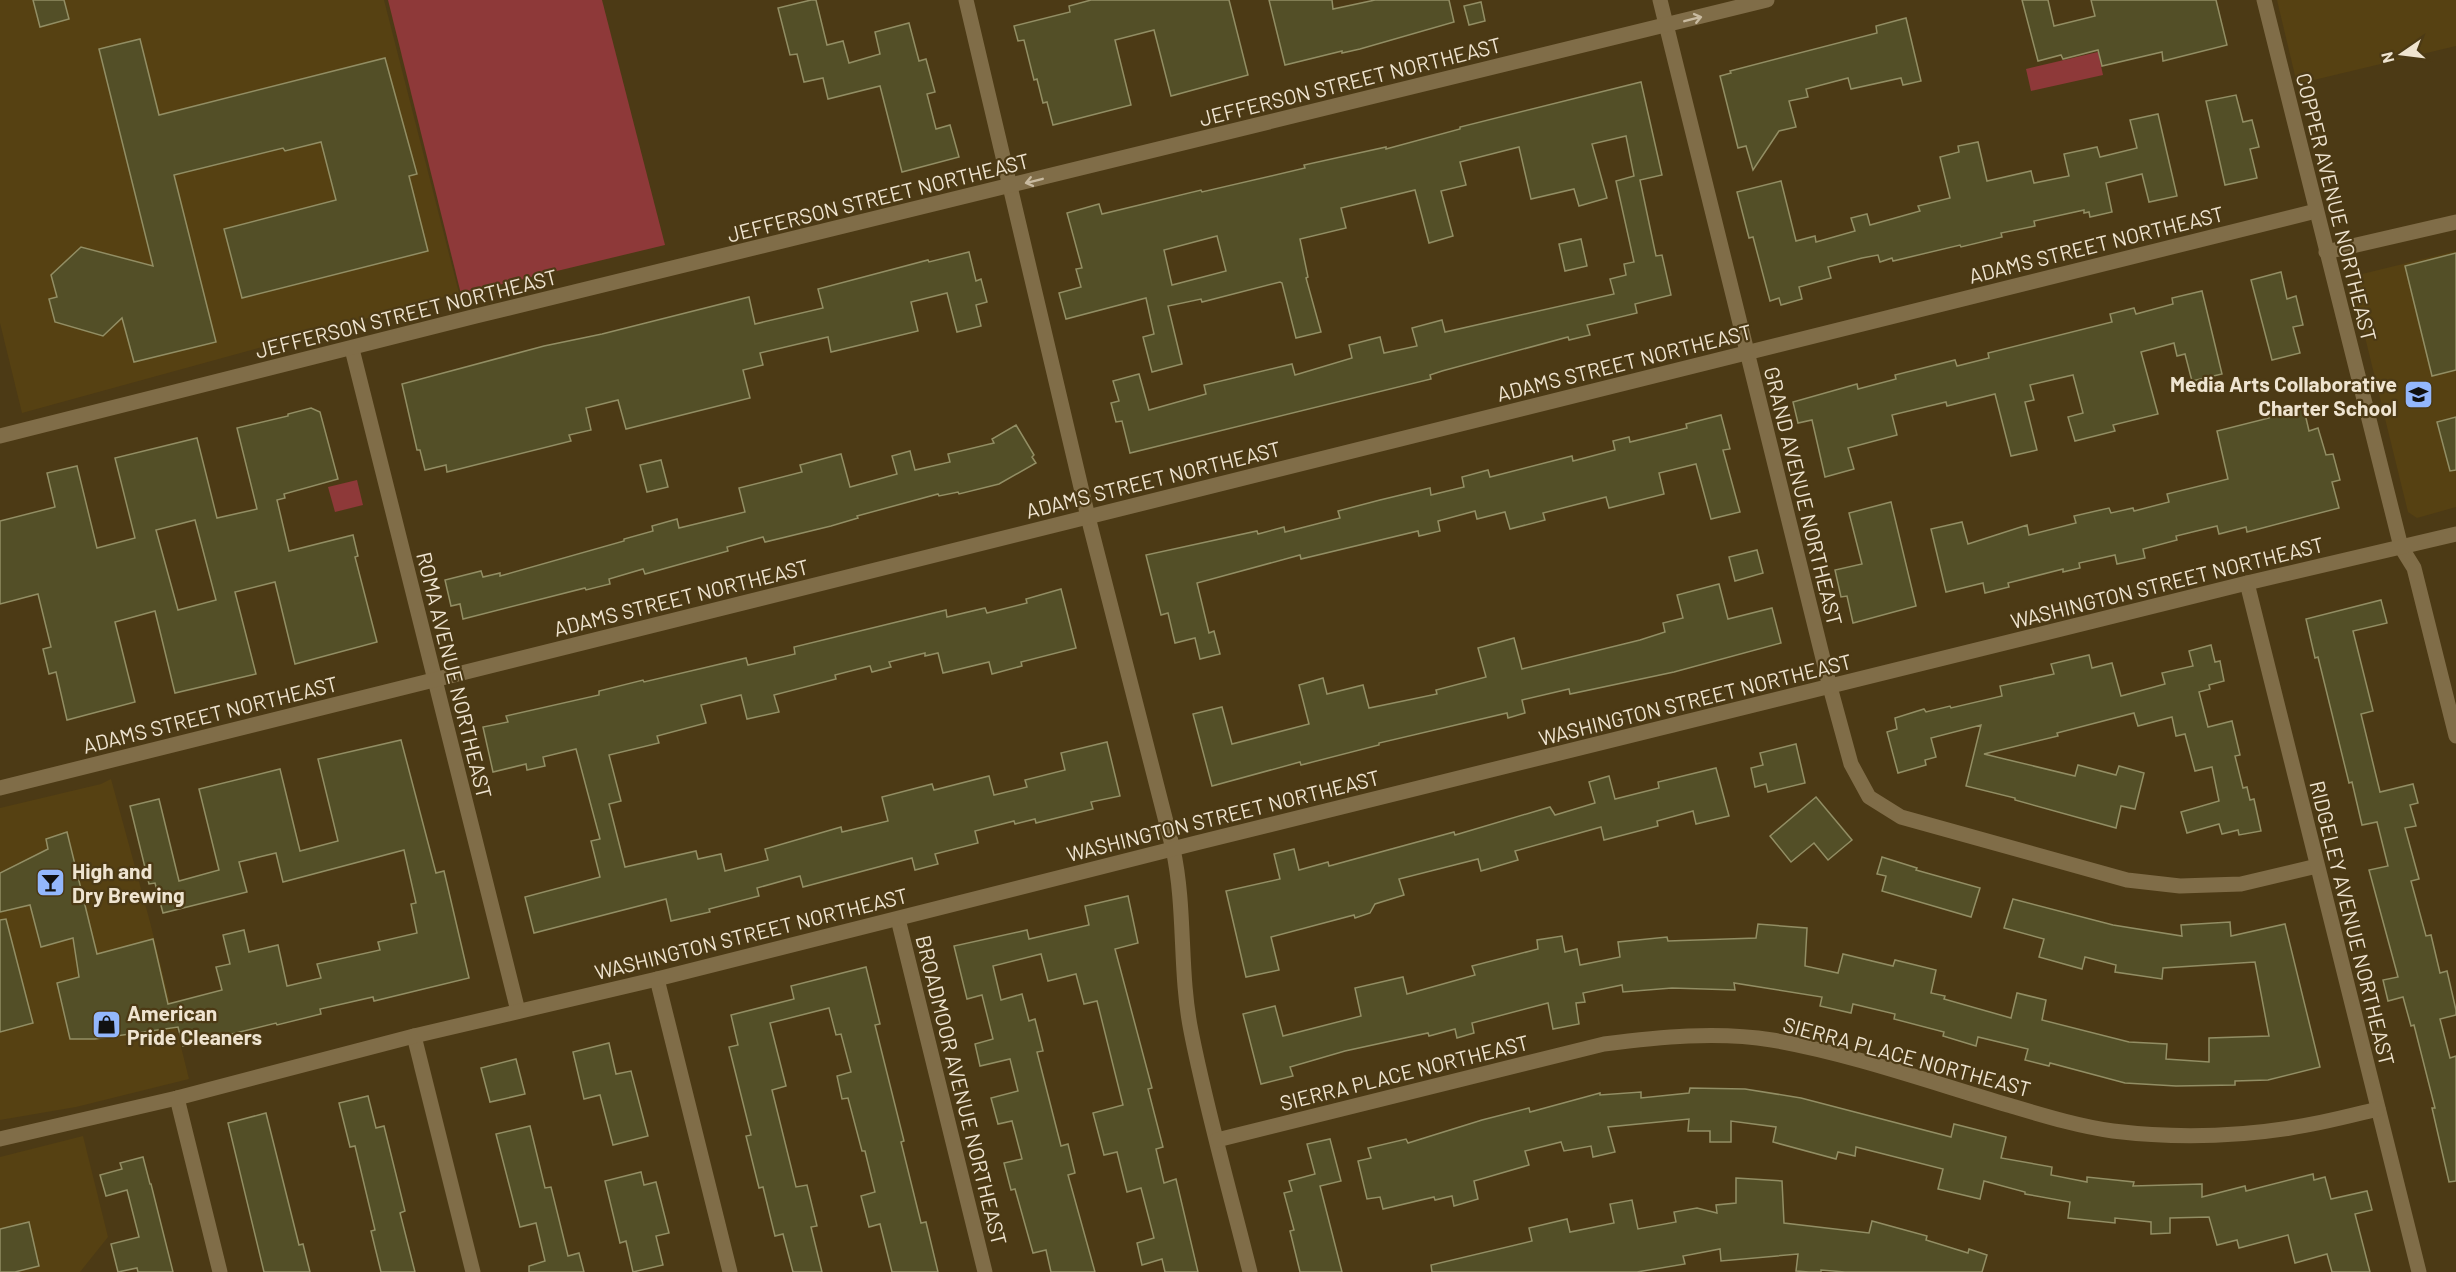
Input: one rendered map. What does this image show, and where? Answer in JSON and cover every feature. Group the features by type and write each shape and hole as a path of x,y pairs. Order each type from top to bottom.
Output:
{"street":[{"path":"966,0 1088,517 1173,849 1180,882 1183,969 1191,1030 1250,1272"},
{"name":"GRAND AVENUE NORTHEAST","path":"1660,0 1830,687 1851,764 1869,797 1900,817 2127,880 2180,886 2241,884 2318,866"},
{"name":"JEFFERSON STREET NORTHEAST","path":"0,436 352,349 487,313 1767,0"},
{"name":"COPPER AVENUE NORTHEAST","path":"2264,0 2401,547 2414,568 2456,735"},
{"name":"ADAMS STREET NORTHEAST","path":"0,788 2316,211"},
{"path":"2326,252 2456,222"},
{"name":"ROMA AVENUE NORTHEAST","path":"352,349 518,1011"},
{"name":"WASHINGTON STREET NORTHEAST","path":"0,1139 177,1098 414,1036 657,979 2247,583 2456,534"},
{"name":"RIDGELEY AVENUE NORTHEAST","path":"2247,583 2419,1272"},
{"name":"BROADMOOR AVENUE NORTHEAST","path":"898,918 985,1272"},
{"path":"657,979 730,1272"},
{"path":"414,1036 473,1272"},
{"name":"SIERRA PLACE NORTHEAST","path":"1217,1140 1604,1044 1654,1038 1711,1036 1780,1042 1822,1051 2057,1119 2112,1131 2167,1135 2220,1135 2290,1128 2378,1109"},
{"path":"177,1098 220,1272"}],"shaded area":[{"path":"0,0 384,0 459,293 22,413 0,323"},
{"path":"388,0 602,0 665,245 461,294"},
{"path":"2277,0 2456,0 2456,46 2297,84"},
{"path":"2098,52 2103,75 2031,91 2026,69"},
{"name":"Media Arts Collaborative Charter School","path":"2456,251 2456,507 2417,518 2408,512 2352,284 2358,275"},
{"path":"357,480 363,505 335,512 328,487"},
{"path":"111,779 189,1079 76,1107 0,1120 0,808 101,784"},
{"path":"83,1136 108,1237 80,1272 0,1272 0,1157"}],"building":[{"path":"33,0 64,0 69,19 40,27"},
{"path":"816,0 827,45 843,41 849,63 880,54 875,32 909,23 919,61 926,59 935,92 927,94 936,129 950,125 959,157 902,172 880,86 828,99 823,78 804,82 797,54 790,55 778,8"},
{"path":"1091,0 1229,0 1248,75 1171,96 1154,30 1115,40 1131,105 1053,125 1047,102 1043,103 1037,79 1034,80 1024,40 1018,41 1014,26 1070,12 1069,6"},
{"path":"1269,0 1332,0 1333,9 1375,0 1449,0 1454,22 1360,49 1285,65"},
{"path":"2022,0 2048,0 2054,26 2095,16 2091,0 2216,0 2227,45 2163,61 2162,52 2102,66 2098,50 2063,59 2061,55 2038,61"},
{"path":"1481,2 1485,21 1469,25 1464,6"},
{"path":"1906,18 1921,81 1903,85 1901,78 1851,89 1848,78 1806,89 1808,97 1789,101 1796,127 1779,131 1753,170 1746,146 1738,148 1720,76 1731,73 1730,71 1877,33 1876,26"},
{"path":"140,39 159,115 385,58 417,174 409,176 428,251 242,298 224,229 336,200 321,142 285,151 283,148 174,175 216,342 134,362 122,318 103,336 55,322 49,299 57,297 51,275 81,247 153,266 99,49"},
{"path":"1641,82 1662,175 1640,180 1656,256 1662,255 1671,295 1635,304 1637,313 1587,325 1590,335 1569,340 1568,337 1442,371 1430,375 1431,379 1130,453 1122,421 1116,422 1111,403 1119,401 1113,381 1139,374 1149,410 1206,394 1204,385 1292,364 1295,375 1352,358 1349,345 1380,337 1384,353 1417,346 1412,328 1442,320 1445,332 1614,294 1610,279 1626,275 1624,264 1634,262 1616,181 1634,176 1626,136 1592,144 1607,198 1579,206 1574,189 1531,199 1519,147 1460,162 1466,185 1441,191 1453,236 1429,243 1415,190 1341,208 1346,228 1300,239 1308,277 1306,278 1321,332 1296,338 1280,282 1202,302 1201,299 1168,306 1182,364 1152,372 1143,337 1154,334 1146,298 1066,319 1059,293 1081,287 1076,269 1082,268 1067,213 1099,204 1102,214 1305,168 1304,165 1386,147 1386,149 1460,129 1460,127","holes":["1217,236 1226,271 1172,285 1164,250"]},
{"path":"2236,95 2243,122 2252,120 2259,147 2250,149 2257,178 2225,185 2206,101"},
{"path":"2158,114 2177,196 2149,202 2142,174 2106,183 2112,212 2090,217 2089,212 2084,213 2084,210 2034,221 2035,226 2001,233 2002,237 1893,261 1892,258 1880,262 1878,255 1862,258 1828,267 1831,278 1799,287 1802,299 1781,305 1779,298 1770,301 1753,237 1749,238 1737,192 1781,181 1796,241 1815,236 1816,242 1855,231 1851,218 1867,214 1870,225 1920,211 1918,206 1950,198 1940,157 1959,152 1958,146 1978,142 1987,181 2031,171 2034,183 2069,176 2064,154 2097,147 2100,157 2137,148 2130,120"},
{"path":"1581,239 1587,266 1565,271 1559,244"},
{"path":"969,252 976,281 981,279 987,302 976,305 981,326 957,332 947,293 911,302 918,331 831,352 828,337 760,353 763,365 743,370 750,398 626,429 618,400 586,408 591,430 569,435 571,441 447,472 446,465 425,470 420,450 417,450 402,384 544,346 602,334 749,297 755,324 823,308 818,289 928,260 929,262"},
{"path":"2456,253 2456,370 2432,376 2405,266"},
{"path":"2281,272 2287,299 2296,296 2303,325 2293,327 2300,353 2272,360 2251,280"},
{"path":"2202,291 2222,374 2192,381 2185,354 2177,356 2174,343 2141,352 2158,414 2113,425 2115,431 2075,441 2068,417 2083,413 2073,375 2030,385 2034,400 2025,402 2037,450 2011,456 1995,394 1947,406 1946,402 1892,415 1897,435 1848,448 1854,469 1825,477 1812,420 1798,423 1793,402 1857,384 1858,389 1896,379 1895,375 1955,360 1957,366 1989,358 1988,353 2112,322 2110,314 2134,308 2136,314 2173,304 2172,298"},
{"path":"2303,405 2309,431 2318,428 2326,455 2333,454 2340,480 2332,482 2339,508 2247,532 2246,527 2219,534 2217,526 2176,536 2177,540 2143,549 2145,558 2117,564 2115,555 2079,563 2080,568 2063,572 2063,569 2008,583 2009,587 1985,593 1983,583 1946,592 1931,529 1962,522 1968,544 2027,525 2029,535 2076,523 2074,516 2109,508 2111,513 2133,508 2134,511 2169,502 2167,494 2228,479 2217,431 2269,418 2268,414"},
{"path":"311,408 320,412 338,479 284,494 285,498 277,500 289,551 353,535 358,556 355,557 377,642 295,664 275,582 235,592 256,674 175,693 155,611 115,622 135,702 67,720 56,672 49,674 43,649 51,647 38,594 0,604 0,521 55,507 47,473 77,466 97,548 135,538 115,458 197,438 217,518 257,509 237,428 288,416 288,414","holes":["195,520 216,600 178,610 156,530"]},
{"path":"1721,415 1730,449 1723,450 1740,512 1711,519 1696,464 1659,473 1664,494 1609,508 1606,497 1543,513 1545,520 1510,529 1505,512 1477,519 1475,511 1438,521 1440,531 1419,536 1418,531 1301,559 1300,555 1197,583 1209,633 1214,631 1220,654 1200,659 1195,638 1175,643 1168,613 1161,615 1146,555 1257,531 1258,534 1284,527 1285,532 1340,518 1338,511 1380,500 1430,488 1431,495 1464,487 1462,477 1488,470 1490,477 1572,456 1573,461 1615,450 1613,441 1629,437 1630,442 1687,428 1686,424"},
{"path":"2456,417 2456,470 2450,471 2437,422"},
{"path":"1016,425 1034,455 1032,457 1036,463 999,484 959,494 958,492 939,496 938,494 857,516 858,518 831,526 765,542 763,537 727,547 728,551 645,574 643,569 609,579 610,584 586,590 585,588 463,619 460,604 451,606 445,580 481,571 483,577 500,573 500,576 624,541 624,539 653,531 652,526 677,519 679,528 745,512 739,488 802,472 800,465 841,454 850,487 897,474 892,456 910,451 915,470 950,462 948,454 994,443 992,439"},
{"path":"661,460 668,487 647,492 640,465"},
{"path":"1891,502 1916,606 1853,623 1847,596 1841,597 1835,570 1862,564 1849,513"},
{"path":"1757,550 1763,573 1735,581 1729,557"},
{"path":"1719,584 1728,619 1772,608 1781,643 1674,672 1570,694 1569,689 1522,700 1525,713 1508,718 1507,713 1379,743 1379,745 1301,765 1300,762 1212,786 1193,714 1222,707 1232,744 1309,724 1299,685 1323,678 1327,694 1363,685 1369,708 1437,694 1436,690 1486,677 1478,648 1514,638 1522,669 1640,640 1665,632 1663,623 1683,618 1677,595"},
{"path":"1061,589 1076,648 1021,662 1022,666 992,674 989,662 943,673 938,653 925,656 925,653 889,662 891,667 872,672 870,666 835,675 836,679 774,695 779,712 747,719 741,695 701,705 706,723 657,736 659,743 609,755 621,801 609,804 625,867 696,851 698,859 721,854 725,871 768,860 765,849 841,827 842,832 888,821 882,797 932,784 934,790 989,776 994,795 1027,787 1025,780 1065,770 1061,753 1107,742 1120,796 1091,802 1093,809 1036,823 1035,819 1015,824 1014,821 975,831 978,843 935,854 938,864 915,870 912,858 803,887 800,876 757,888 759,896 709,909 710,912 671,921 666,899 534,933 525,897 600,877 591,841 600,839 576,749 543,757 545,766 527,770 526,764 493,772 483,727 508,722 506,716 599,695 599,691 643,680 644,682 746,658 748,665 795,654 794,647 946,610 947,617 985,608 987,613 1027,603 1026,599"},
{"path":"2381,600 2387,623 2353,631 2373,711 2361,714 2380,792 2413,784 2418,803 2410,805 2416,826 2405,828 2419,879 2411,881 2426,936 2431,935 2440,973 2447,971 2456,1010 2456,1015 2440,1019 2450,1058 2456,1056 2456,1181 2449,1182 2432,1108 2435,1108 2414,1025 2411,1026 2403,997 2388,1001 2383,980 2398,977 2369,870 2388,866 2377,822 2362,825 2306,619"},
{"path":"2211,645 2215,662 2220,661 2224,681 2209,685 2210,689 2199,692 2208,727 2232,721 2240,755 2235,756 2243,788 2247,787 2250,800 2254,799 2261,831 2239,835 2238,830 2222,834 2219,824 2187,833 2181,812 2219,801 2212,767 2195,771 2185,734 2176,736 2172,717 2138,726 2134,713 2057,733 2058,736 1984,754 2075,776 2078,765 2116,775 2119,766 2144,773 2135,809 2121,806 2116,828 1966,786 1981,725 1931,738 1936,757 1925,760 1926,765 1898,773 1887,732 1897,729 1895,718 1924,709 1926,712 1950,706 1951,708 2002,696 2000,686 2054,674 2051,664 2089,655 2092,668 2112,663 2121,696 2165,684 2162,673 2193,666 2189,651"},
{"path":"401,740 436,873 444,871 469,978 374,1001 373,997 320,1009 321,1014 183,1046 178,1027 95,1039 70,1039 57,983 79,977 73,938 41,947 30,905 0,912 0,873 48,849 46,839 67,832 97,954 153,939 168,1004 222,990 216,967 230,964 223,935 244,930 249,952 278,945 287,986 321,978 317,964 380,950 378,942 417,933 411,904 416,903 404,850 283,882 276,853 239,862 247,892 163,913 155,883 149,884 130,806 159,799 179,881 219,870 199,789 280,769 300,851 338,841 318,759"},
{"path":"1796,744 1805,783 1768,792 1766,784 1755,787 1751,768 1763,765 1760,753"},
{"path":"1716,768 1729,816 1696,824 1693,811 1657,821 1658,826 1604,840 1601,827 1515,851 1518,860 1481,871 1478,859 1399,879 1404,895 1375,904 1370,913 1355,918 1354,915 1271,937 1279,970 1246,977 1226,891 1280,879 1274,854 1294,849 1299,870 1328,862 1329,866 1454,832 1455,835 1550,807 1555,815 1595,803 1589,782 1609,776 1615,799 1659,788 1658,782"},
{"path":"1816,797 1852,840 1828,860 1814,843 1791,862 1770,836"},
{"path":"1882,857 1917,868 1916,870 1980,888 1971,917 1882,891 1886,876 1877,874"},
{"path":"1128,896 1138,943 1115,949 1152,1088 1148,1089 1163,1147 1156,1149 1164,1183 1176,1179 1198,1272 1165,1272 1162,1259 1142,1265 1137,1243 1154,1238 1141,1188 1127,1192 1117,1152 1104,1155 1093,1113 1123,1105 1097,1001 1084,1004 1076,974 1048,981 1041,954 993,966 1001,1000 1022,994 1029,1021 1035,1019 1043,1051 1037,1052 1061,1146 1068,1144 1075,1173 1068,1175 1095,1272 1051,1272 1046,1250 1033,1253 1015,1189 1011,1190 1004,1163 1022,1159 1012,1121 998,1124 991,1098 1018,1091 1010,1059 980,1066 975,1044 993,1039 982,995 967,999 954,946 1027,930 1029,939 1089,925 1085,906"},
{"path":"2013,899 2113,925 2182,936 2181,925 2230,922 2231,936 2285,924 2320,1067 2268,1080 2235,1081 2235,1085 2176,1086 2125,1083 2050,1063 2049,1066 2025,1060 2028,1049 1978,1037 1976,1046 1943,1036 1944,1032 1894,1019 1895,1014 1853,1004 1851,1013 1820,1006 1822,997 1734,983 1735,990 1672,988 1623,992 1622,985 1583,993 1585,1002 1576,1003 1579,1024 1553,1029 1548,1003 1472,1023 1474,1033 1457,1038 1455,1029 1345,1051 1290,1067 1293,1076 1261,1084 1243,1014 1275,1006 1283,1036 1361,1016 1355,988 1403,977 1407,994 1475,975 1472,966 1538,949 1537,940 1562,936 1565,952 1577,949 1580,965 1620,957 1618,942 1667,937 1668,941 1756,938 1758,924 1807,928 1805,966 1838,973 1843,954 1893,966 1895,960 1936,970 1931,993 1945,996 1944,999 2011,1018 2017,993 2046,1000 2042,1020 2129,1042 2167,1044 2166,1059 2209,1062 2209,1038 2269,1036 2255,962 2163,968 2162,979 2115,972 2116,965 2085,957 2082,969 2039,957 2044,939 2004,928"},
{"path":"6,919 33,1023 0,1032 0,920"},
{"path":"866,967 880,1024 875,1025 904,1141 901,1142 921,1223 926,1222 938,1272 892,1272 880,1224 869,1227 861,1196 875,1192 848,1098 842,1099 837,1076 851,1072 841,1034 836,1035 829,1008 770,1023 786,1086 772,1090 796,1187 807,1185 817,1226 811,1227 822,1272 793,1272 783,1234 775,1236 763,1187 759,1188 746,1136 751,1135 729,1047 738,1045 731,1015 794,999 791,986"},
{"path":"609,1043 616,1074 631,1071 648,1136 613,1145 600,1095 584,1099 573,1052"},
{"path":"516,1059 525,1094 490,1102 481,1068"},
{"path":"1690,1088 1745,1089 1801,1098 1951,1137 1954,1124 2006,1137 2001,1158 2052,1167 2051,1175 2087,1182 2087,1177 2134,1182 2133,1186 2202,1184 2202,1197 2245,1186 2246,1191 2313,1174 2314,1180 2325,1177 2331,1199 2367,1191 2372,1210 2355,1214 2370,1272 2332,1272 2327,1254 2295,1263 2288,1235 2239,1248 2237,1240 2217,1245 2209,1217 2170,1218 2170,1233 2151,1234 2151,1222 2115,1218 2115,1223 2068,1218 2070,1202 2025,1194 2025,1192 1984,1181 1980,1199 1938,1189 1943,1169 1856,1147 1855,1156 1838,1152 1836,1159 1773,1142 1776,1127 1731,1121 1731,1142 1710,1142 1710,1131 1688,1131 1689,1119 1608,1127 1615,1152 1593,1157 1591,1146 1564,1151 1561,1142 1525,1151 1529,1165 1474,1181 1478,1199 1454,1206 1452,1196 1435,1200 1434,1197 1383,1209 1380,1197 1367,1199 1358,1161 1371,1158 1368,1148 1406,1139 1408,1143 1482,1120 1529,1108 1530,1112 1600,1093 1600,1095 1641,1092 1641,1098 1689,1093"},
{"path":"368,1096 376,1128 384,1126 405,1211 400,1213 415,1272 381,1272 371,1231 375,1230 355,1146 350,1147 339,1103"},
{"path":"266,1113 299,1245 303,1244 310,1272 264,1272 228,1123"},
{"path":"530,1126 545,1188 551,1187 568,1256 579,1253 584,1272 529,1272 529,1266 545,1261 536,1223 520,1227 496,1134"},
{"path":"1330,1139 1341,1181 1320,1186 1342,1272 1300,1272 1290,1231 1294,1230 1284,1193 1292,1191 1289,1181 1315,1174 1307,1144"},
{"path":"143,1157 173,1272 138,1272 137,1268 118,1272 111,1244 139,1237 127,1190 106,1196 100,1175 122,1169 120,1163"},
{"path":"641,1172 644,1185 656,1182 669,1233 656,1236 663,1265 633,1272 626,1241 620,1243 605,1181"},
{"path":"1736,1178 1782,1181 1784,1223 1869,1233 1872,1221 1927,1236 1926,1240 1968,1253 1969,1249 1987,1255 1982,1272 1796,1271 1798,1254 1721,1261 1720,1249 1683,1256 1685,1264 1637,1272 1432,1272 1431,1265 1532,1241 1529,1228 1567,1219 1570,1232 1614,1223 1610,1204 1632,1200 1638,1229 1676,1222 1674,1212 1697,1208 1717,1213 1716,1205 1736,1203"},
{"path":"29,1222 39,1266 15,1272 0,1272 0,1229"}],"place":[{"name":"Media Arts Collaborative Charter School","path":"2418,395"},
{"name":"High and Dry Brewing","path":"51,882"},
{"name":"American Pride Cleaners","path":"106,1024"}]}
